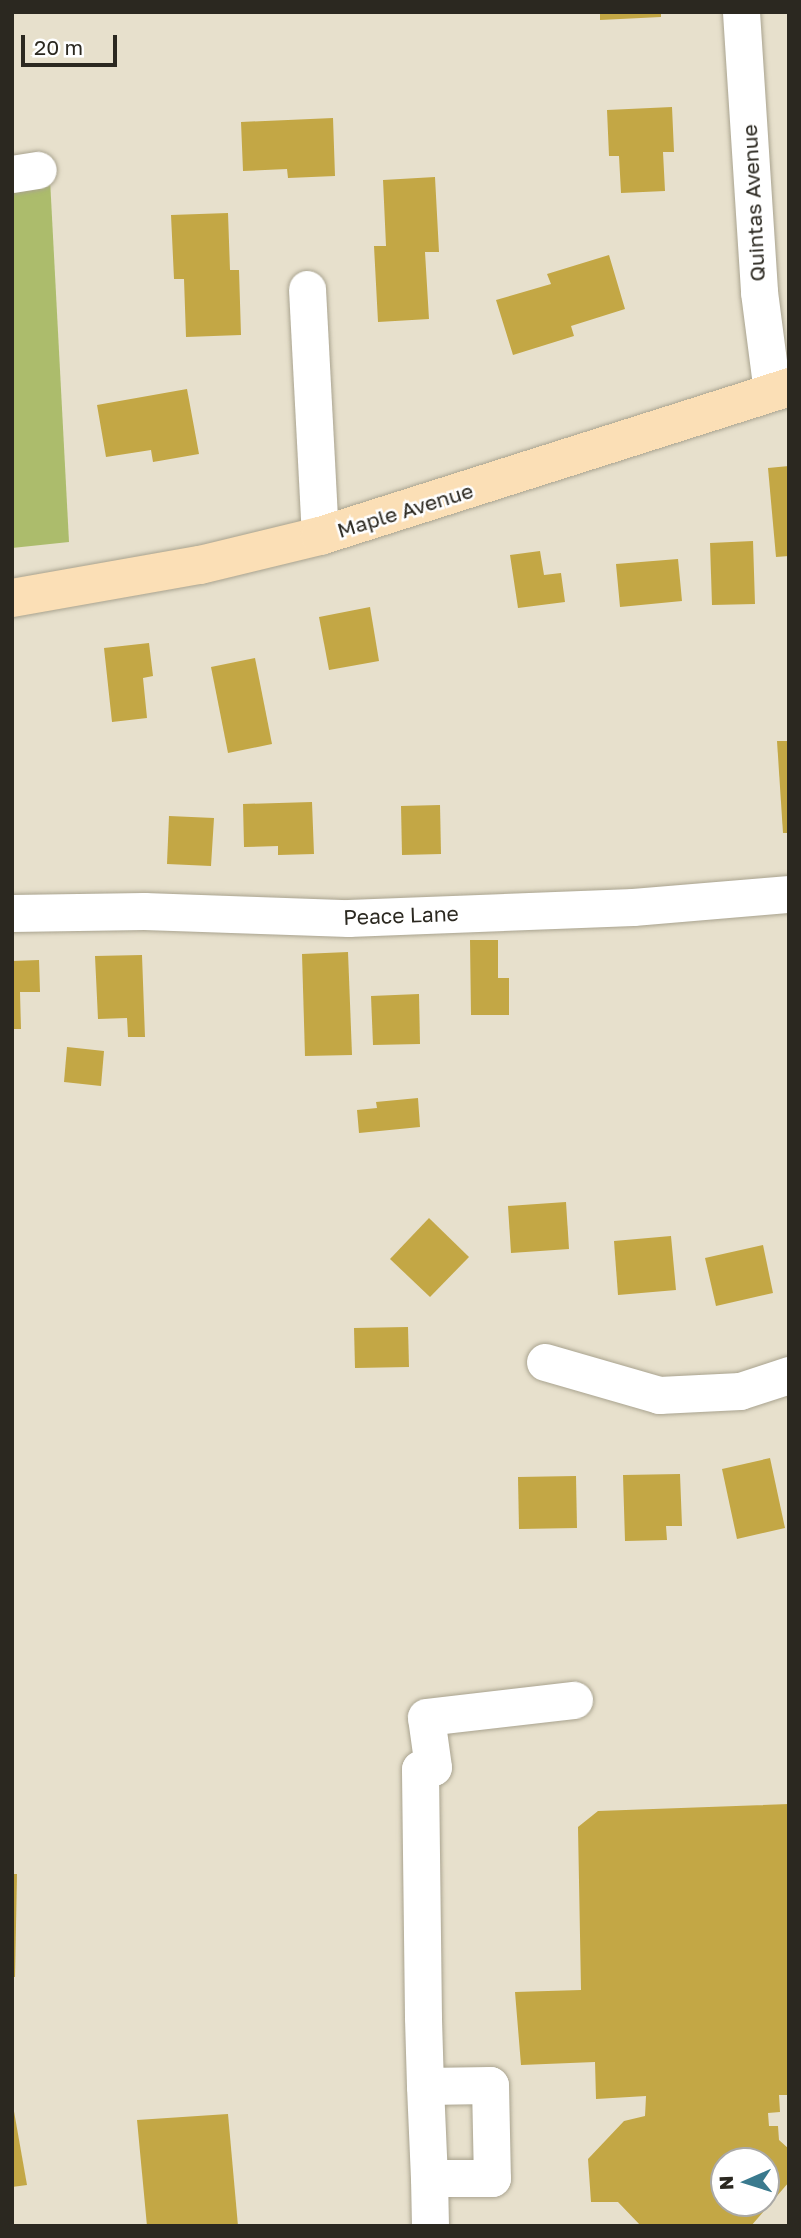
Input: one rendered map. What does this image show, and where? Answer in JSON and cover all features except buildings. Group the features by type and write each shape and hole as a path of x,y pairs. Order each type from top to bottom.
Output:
{"main road":[{"name":"Maple Avenue","path":"12,598 200,565 320,536 780,390"}],"street":[{"name":"Quintas Avenue","path":"741,12 758,292 780,390"},
{"path":"307,289 320,536"},
{"name":"Peace Lane","path":"12,913 144,911 348,918 633,906 789,894"},
{"path":"545,1362 659,1395 740,1391 789,1375"},
{"path":"429,2226 420,1769 433,1767 426,1717 574,1700"},
{"path":"425,2086 490,2085 492,2178 429,2178"}],"green space":[{"path":"50,179 69,542 12,548 12,184"}]}
